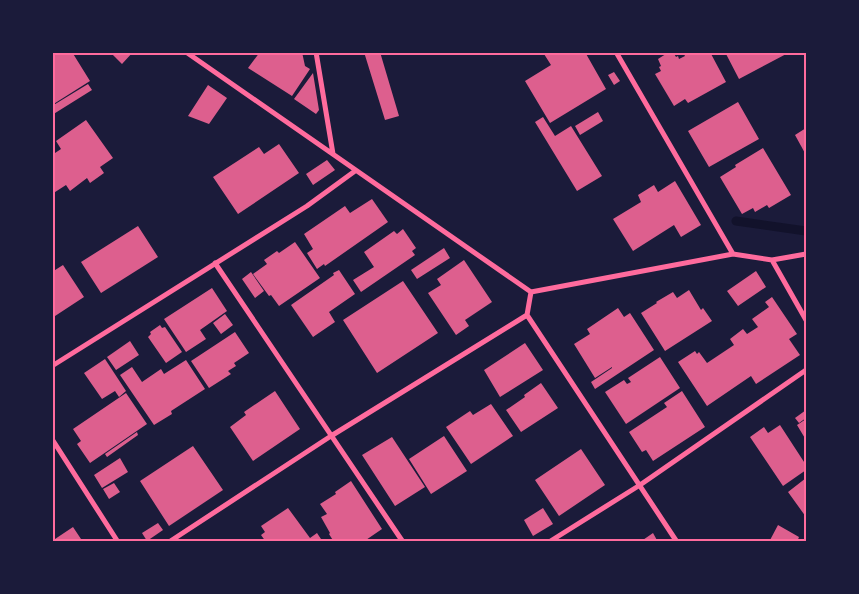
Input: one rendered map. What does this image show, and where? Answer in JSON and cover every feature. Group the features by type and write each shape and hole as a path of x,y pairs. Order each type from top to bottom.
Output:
{"street":[{"path":"186,52 531,292 733,254 772,260 806,254"},
{"path":"316,52 333,154"},
{"path":"616,52 733,254"},
{"path":"52,366 307,206 356,171"},
{"path":"772,260 806,320"},
{"path":"216,263 403,542"},
{"path":"531,292 527,315 677,542"},
{"path":"169,542 331,436 527,315"},
{"path":"549,542 640,485 806,370"},
{"path":"52,439 118,542"}],"building":[{"path":"58,52 72,52 90,81 52,105 52,56"},
{"path":"110,52 133,52 122,64"},
{"path":"260,52 302,52 305,66 310,69 292,96 248,68"},
{"path":"364,52 380,52 399,116 385,120"},
{"path":"547,52 585,52 606,89 550,123 525,81 551,65 544,54"},
{"path":"669,52 673,52 679,59 685,56 683,52 710,52 726,82 688,103 685,99 674,106 655,74 661,71 658,59"},
{"path":"725,52 790,52 739,79"},
{"path":"614,72 620,81 614,85 608,75"},
{"path":"313,73 319,110 316,114 294,99"},
{"path":"88,84 92,90 52,115 52,106"},
{"path":"208,85 227,98 209,124 188,116"},
{"path":"738,102 759,139 709,167 688,131"},
{"path":"598,112 603,121 580,135 575,126"},
{"path":"543,117 555,136 571,126 602,176 577,191 535,122"},
{"path":"86,120 113,158 100,167 104,173 90,183 87,178 70,191 66,185 52,194 52,155 61,149 56,141"},
{"path":"806,128 806,155 795,135"},
{"path":"279,144 299,173 238,214 213,177 259,147 264,154"},
{"path":"763,148 791,195 769,208 767,205 755,212 753,208 742,214 720,177 736,167 735,165"},
{"path":"327,160 335,170 313,185 306,174"},
{"path":"675,181 701,225 681,237 674,225 633,251 613,219 641,202 638,195 654,185 658,192"},
{"path":"372,199 388,222 325,266 324,264 317,269 307,253 313,249 304,234 345,206 350,213"},
{"path":"138,226 158,257 101,293 81,262"},
{"path":"403,229 416,248 412,251 415,255 361,292 353,280 374,267 364,252 394,231 397,234"},
{"path":"295,242 320,278 279,306 253,274 267,264 264,260"},
{"path":"444,248 450,258 417,279 411,270"},
{"path":"464,260 492,302 465,320 469,326 456,335 428,293 441,285 437,279"},
{"path":"63,265 84,297 52,318 52,272"},
{"path":"339,270 355,294 329,312 335,322 313,337 291,305"},
{"path":"756,271 766,287 738,306 727,291"},
{"path":"251,272 264,291 255,298 242,279"},
{"path":"403,281 438,333 377,373 343,320"},
{"path":"212,288 227,311 200,330 206,339 186,352 164,319"},
{"path":"689,290 701,310 703,308 712,321 665,351 641,313 673,292 677,298"},
{"path":"772,297 797,334 789,339 800,355 756,384 751,376 707,406 678,362 695,351 697,354 699,352 707,363 734,345 730,339 743,329 747,334 758,327 752,319 769,307 765,302"},
{"path":"618,308 624,317 630,313 654,350 595,389 591,382 612,367 595,378 574,344 590,334 587,329"},
{"path":"225,314 233,325 221,334 213,323"},
{"path":"160,325 162,328 165,327 182,352 166,363 148,337 151,334 150,332"},
{"path":"235,332 249,353 234,363 236,366 228,371 231,374 209,388 191,361"},
{"path":"130,341 139,355 116,370 107,357"},
{"path":"525,343 543,370 500,397 484,370"},
{"path":"660,357 680,388 626,424 605,392 624,380 627,384 631,382 628,378"},
{"path":"105,359 126,391 119,397 115,391 102,399 84,373"},
{"path":"186,360 205,389 171,411 172,414 154,425 120,375 132,367 142,382 161,369 164,374"},
{"path":"541,383 558,408 521,432 506,410"},
{"path":"275,391 300,429 253,461 230,427 246,415 244,412"},
{"path":"682,391 705,427 653,461 646,450 642,452 629,432 667,407 664,403"},
{"path":"126,393 147,424 90,463 77,444 81,441 73,429"},
{"path":"491,404 513,436 471,464 446,427 470,411 473,415"},
{"path":"806,410 806,418 799,423 795,418"},
{"path":"806,419 806,440 797,425"},
{"path":"780,425 806,465 806,470 783,486 750,437 764,427 768,433"},
{"path":"137,432 138,435 107,457 105,454"},
{"path":"444,436 467,471 431,494 409,459"},
{"path":"392,437 425,487 395,506 362,455"},
{"path":"193,446 223,490 169,526 140,481"},
{"path":"581,449 605,485 559,516 535,480"},
{"path":"120,458 128,472 102,488 94,475"},
{"path":"806,478 806,517 788,492"},
{"path":"351,481 382,529 363,542 334,542 321,517 327,514 320,504 336,494 335,492"},
{"path":"114,483 120,492 109,499 103,489"},
{"path":"288,508 310,538 317,533 323,542 266,542 261,535 265,532 261,526"},
{"path":"543,508 553,524 533,536 524,520"},
{"path":"158,523 163,530 147,541 142,533"},
{"path":"778,525 799,537 797,542 769,542"},
{"path":"73,527 83,542 52,542 52,541"},
{"path":"653,533 658,542 640,542"}],"waterway":[{"path":"736,221 806,231"}]}
